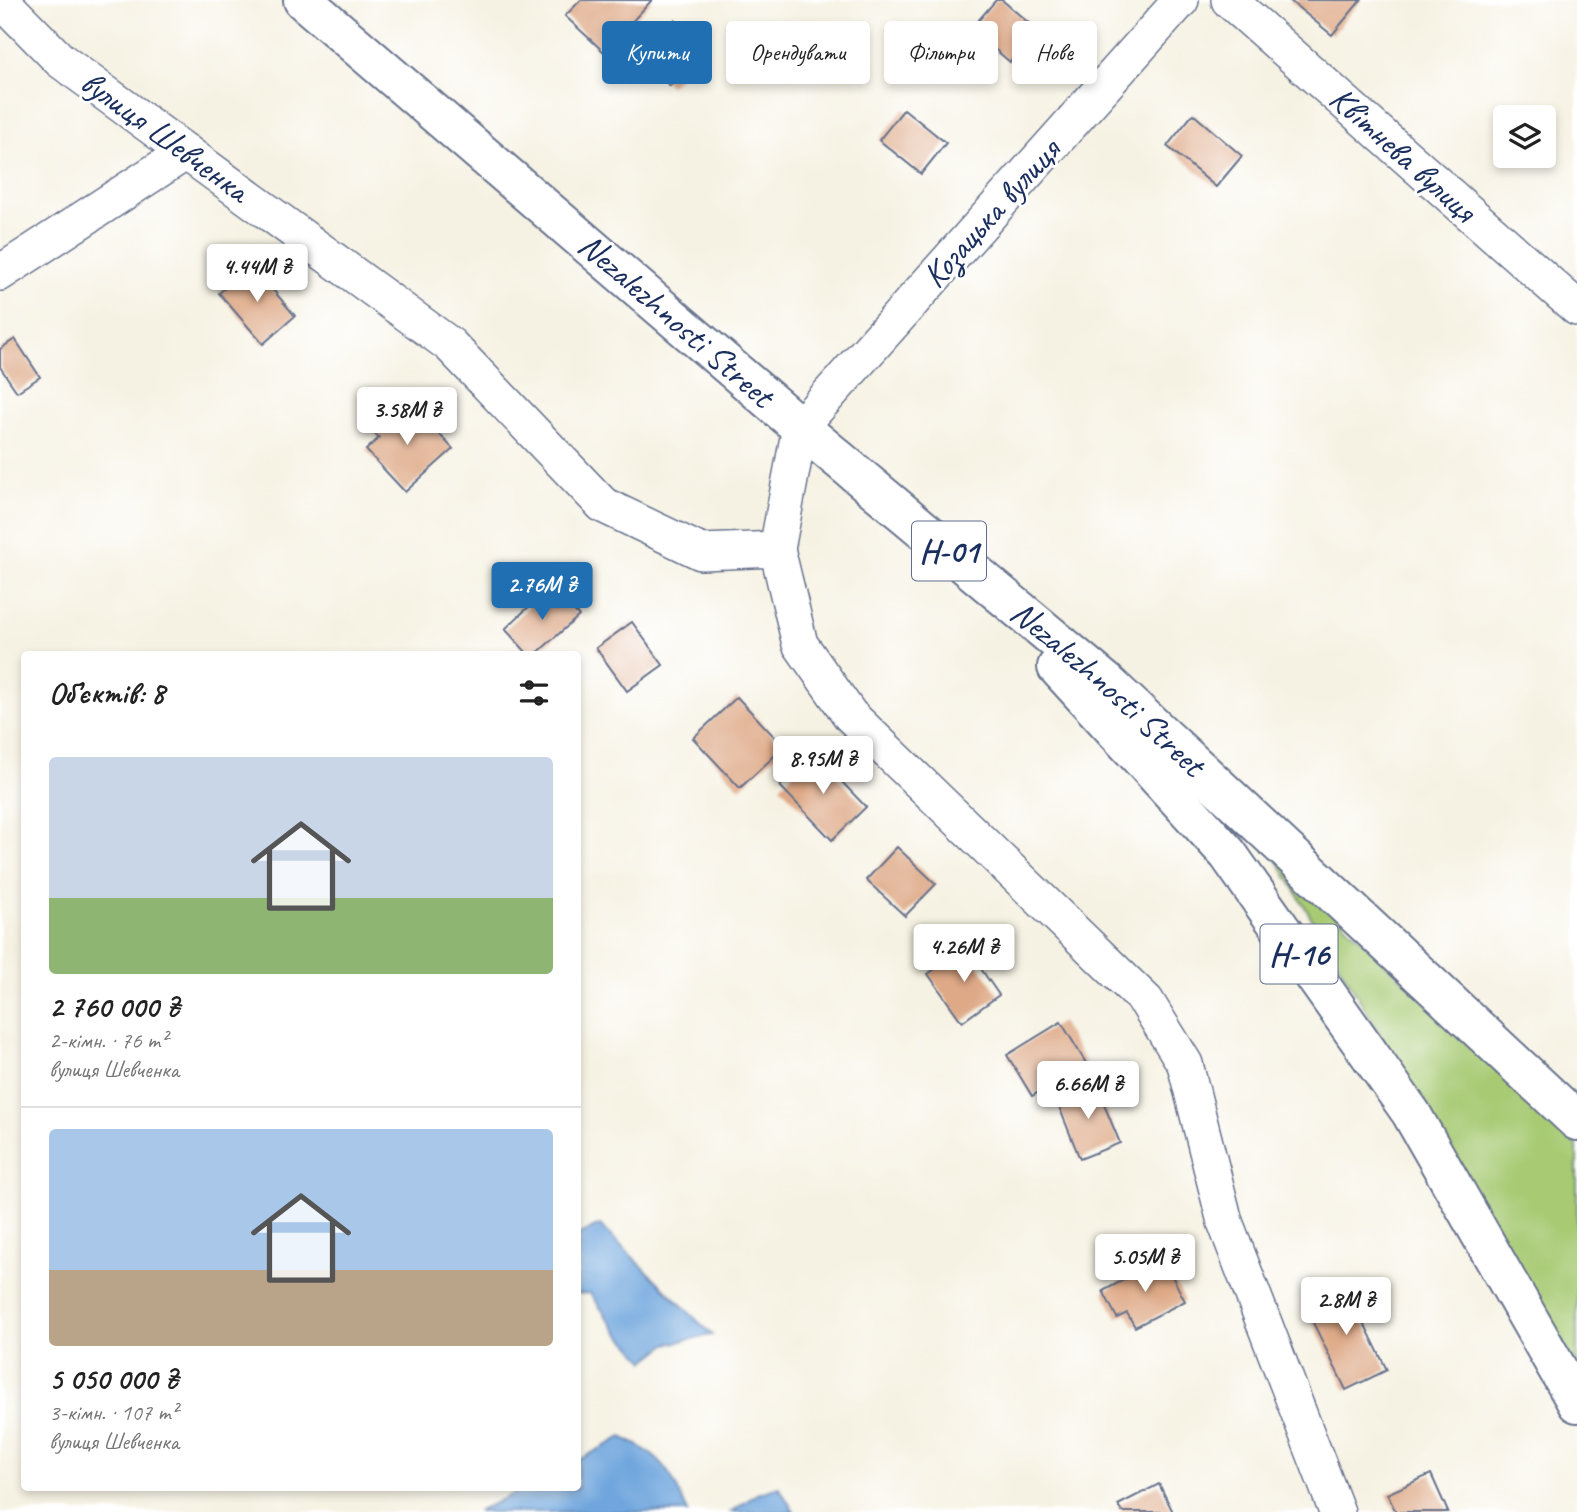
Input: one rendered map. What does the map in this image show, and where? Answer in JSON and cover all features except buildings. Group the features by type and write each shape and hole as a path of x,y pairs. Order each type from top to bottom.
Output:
{"main road":[{"name":"Nezalezhnosti Street","path":"303,0 800,427 1106,682 1577,1121"},
{"name":"Н-16","path":"954,555 1228,853 1411,1112 1577,1403"}],"street":[{"name":"вулиця Шевченка","path":"1,0 60,60 450,345 603,505 701,552 777,549"},
{"name":"Козацька вулиця","path":"800,427 1181,0"},
{"name":"Квітнева вулиця","path":"1229,0 1577,308"},
{"path":"0,273 186,152"},
{"path":"800,427 777,549 800,644 850,715 1146,1001 1185,1064 1225,1222 1337,1512"}],"green space":[{"path":"1276,858 1577,1146 1577,1367"}],"water":[{"path":"600,1225 712,1335 667,1344 645,1361 616,1330 590,1293 581,1294 581,1234"},
{"path":"622,1437 657,1459 670,1475 688,1512 477,1512 518,1491 581,1491 581,1458"},
{"path":"779,1487 794,1512 731,1512 757,1494"}]}
